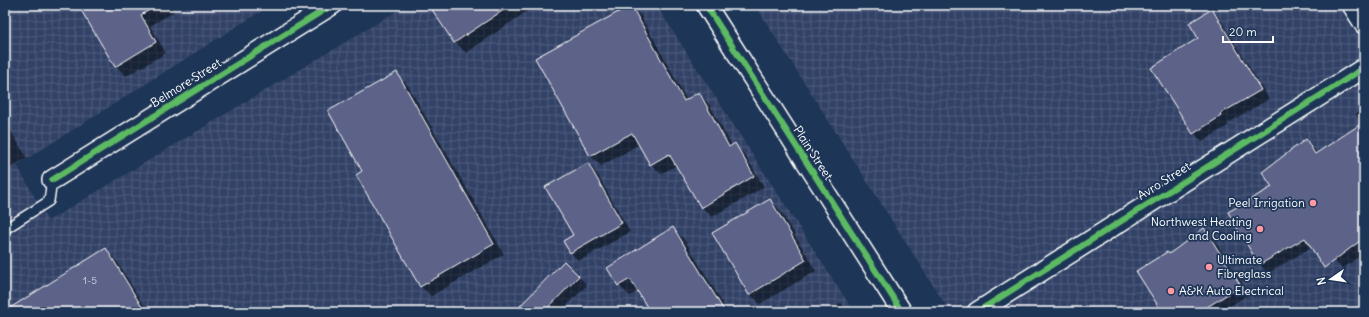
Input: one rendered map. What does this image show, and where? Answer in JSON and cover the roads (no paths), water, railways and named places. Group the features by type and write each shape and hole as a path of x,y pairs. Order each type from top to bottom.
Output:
{"street":[{"name":"Belmore Street","path":"52,180 332,5"},
{"name":"Plain Street","path":"706,5 902,312"},
{"path":"1352,5 1364,24"},
{"name":"Avro Street","path":"977,312 1364,68"}],"lane":[{"path":"5,229 49,202 52,180"}],"place":[{"name":"Peel Irrigation","path":"1313,203"},
{"name":"Northwest Heating and Cooling","path":"1260,229"},
{"name":"Ultimate Fibreglass","path":"1209,267"},
{"name":"A&K Auto Electrical","path":"1171,291"}]}
